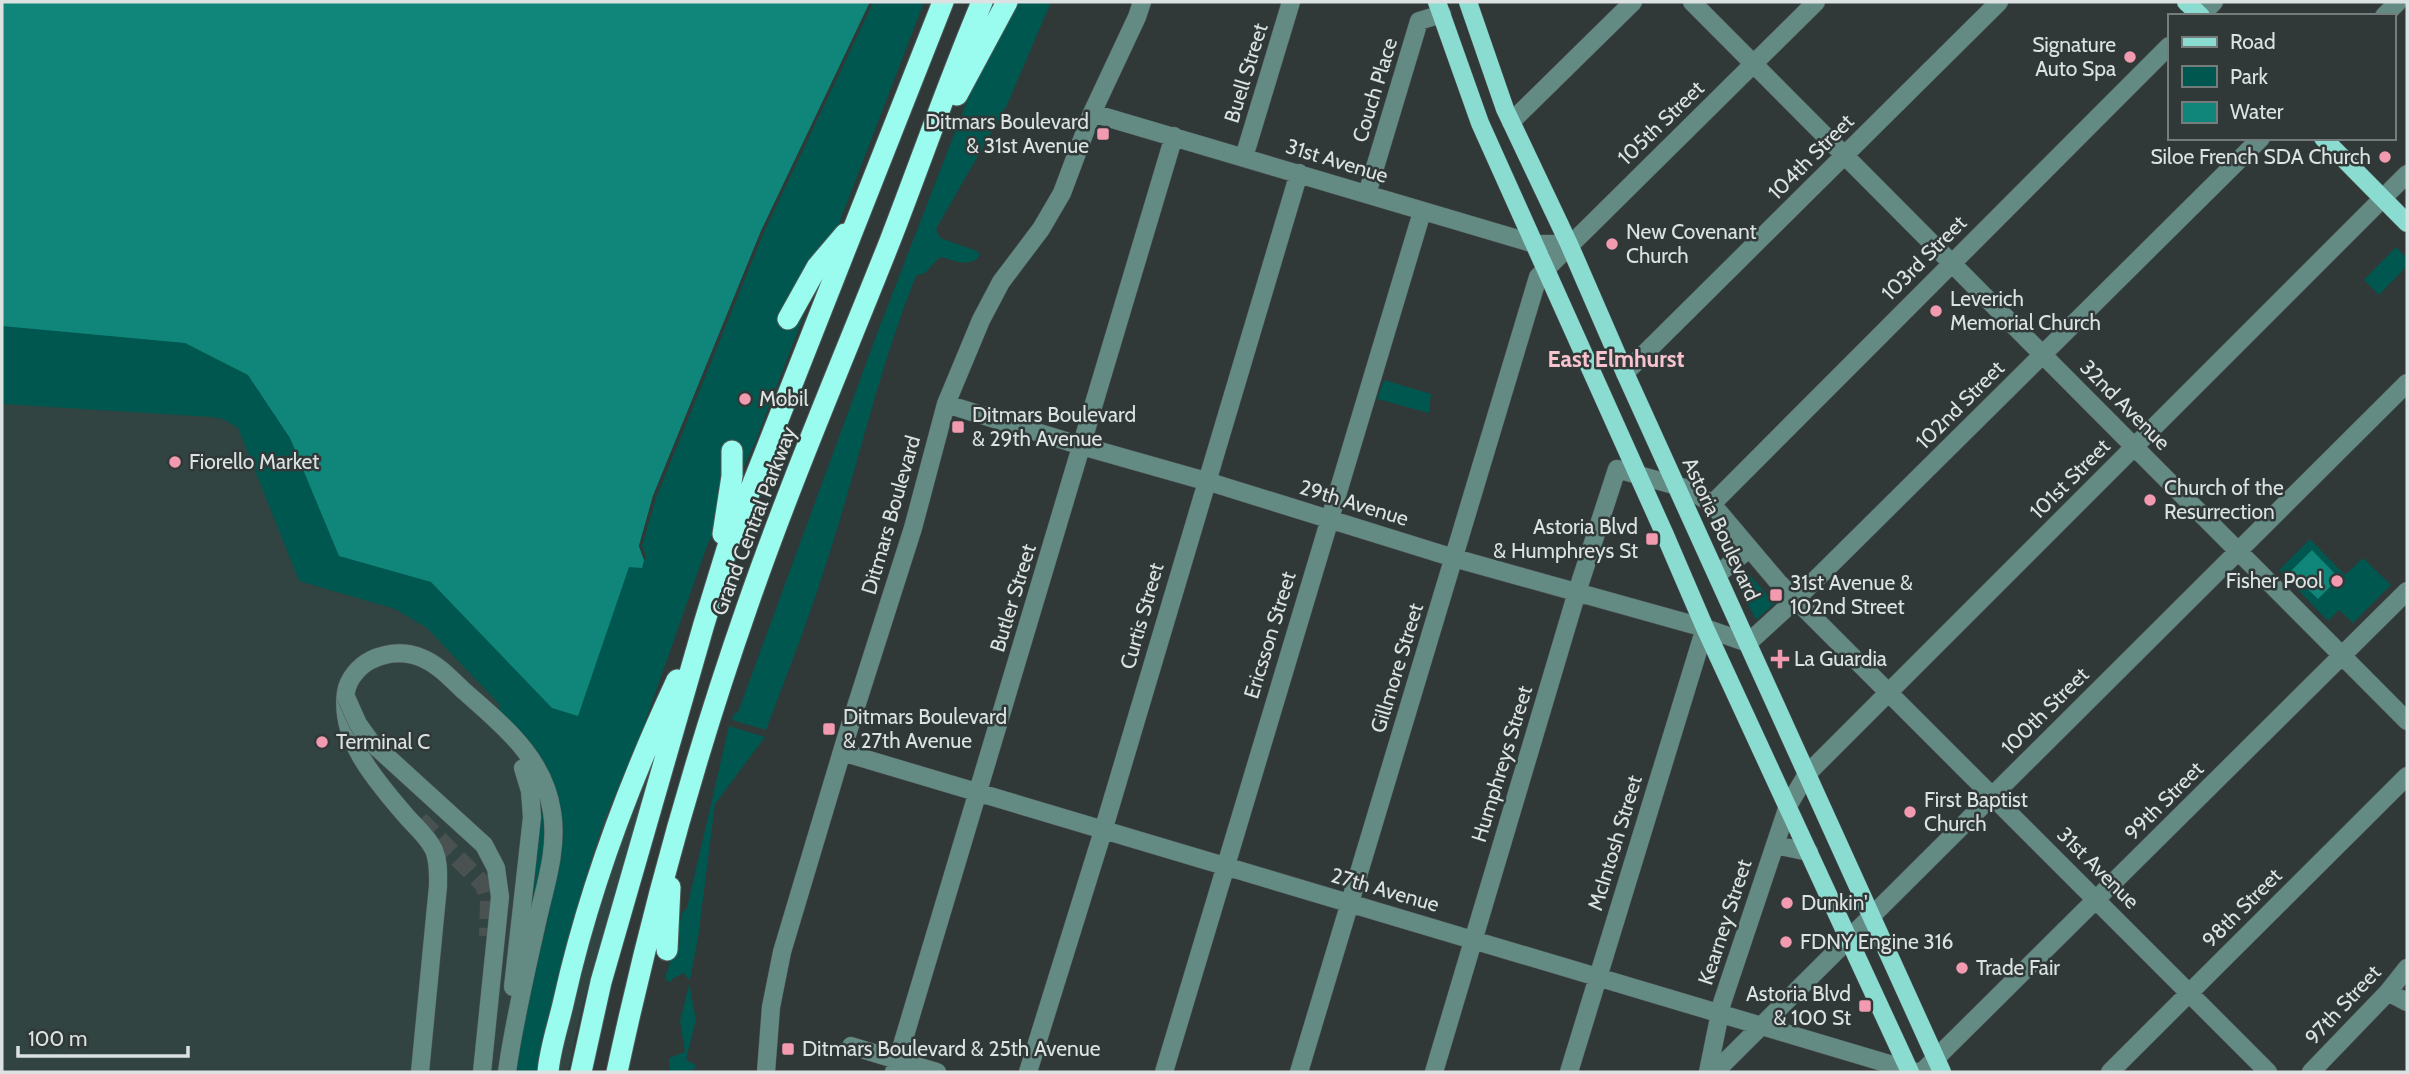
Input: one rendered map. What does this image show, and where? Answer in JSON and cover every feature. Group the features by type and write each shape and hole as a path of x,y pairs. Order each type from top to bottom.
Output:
{"highway":[{"name":"Grand Central Parkway","path":"581,1072 605,968 716,581 742,508 943,2"},
{"name":"Grand Central Parkway","path":"617,1072 672,843 712,713 764,561 982,2"},
{"path":"928,146 1007,2"},
{"path":"788,319 817,267 857,219"},
{"path":"716,581 732,476 732,451"},
{"path":"548,1070 591,896 614,827 661,715 704,624"},
{"path":"667,950 672,843"}],"main road":[{"name":"Astoria Boulevard","path":"1468,2 1511,122 1569,244 1625,373 1682,487 1748,643 1802,782 1873,917 1939,1065"},
{"path":"2186,2 2199,14"},
{"path":"1440,8 1472,104 1535,244 1542,272 1639,476 1704,628 1914,1072"},
{"path":"2325,140 2407,223"}],"street":[{"name":"Ditmars Boulevard","path":"766,1072 771,1007 782,952 913,528 946,404 981,320 1001,282 1041,229 1062,193 1092,113 1142,2"},
{"name":"Buell Street","path":"1244,157 1291,2"},
{"path":"1511,122 1633,2"},
{"name":"32nd Avenue","path":"1692,2 2407,721"},
{"name":"105th Street","path":"1542,272 1816,2"},
{"name":"104th Street","path":"1625,373 1999,2"},
{"name":"Couch Place","path":"1367,194 1419,21 1440,8"},
{"name":"103rd Street","path":"1712,504 2168,47"},
{"name":"31st Avenue","path":"1092,113 1535,244 1569,244"},
{"name":"Butler Street","path":"896,1066 1174,136"},
{"name":"102nd Street","path":"1748,643 1795,600 2258,140"},
{"name":"Curtis Street","path":"1028,1072 1103,831 1299,173"},
{"name":"101st Street","path":"1802,782 1889,691 2407,174"},
{"name":"Ericsson Street","path":"1164,1072 1422,212"},
{"name":"Gillmore Street","path":"1299,1072 1542,272"},
{"name":"100th Street","path":"1715,1072 2407,383"},
{"name":"29th Avenue","path":"946,404 1454,558 1704,628 1748,643"},
{"name":"31st Avenue","path":"1617,469 1682,487 1712,504 1795,600 2268,1072"},
{"name":"Humphreys Street","path":"1434,1072 1577,592 1617,469"},
{"path":"1718,575 1749,549"},
{"name":"99th Street","path":"1914,1072 1939,1065 2096,900 2407,591"},
{"name":"McIntosh Street","path":"1569,1072 1704,628"},
{"path":"420,1072 438,864 429,841 398,805 355,746 347,723 345,697 351,680 366,663 389,654 413,655 434,664 508,730 523,747 542,777 550,801 553,825 551,864 512,1036 507,1072"},
{"path":"345,697 370,742 478,839 496,868 500,897 482,1072"},
{"name":"27th Avenue","path":"842,752 1914,1072"},
{"path":"512,1036 513,978 532,817 530,790 523,768"},
{"name":"98th Street","path":"2109,1072 2407,776"},
{"name":"Kearney Street","path":"1708,1072 1719,1012 1788,806 1802,782"},
{"path":"1775,845 1810,852"},
{"name":"97th Street","path":"2311,1072 2388,992 2407,968"},
{"path":"2388,992 2407,1002"},
{"path":"851,1046 896,1066 937,1072"}],"shaded area":[{"path":"2,326 185,343 578,716 655,756 581,1011 568,1072 2,1072"}],"green space":[{"path":"2,2 924,2 754,445 707,546 636,748 602,827 574,918 537,1072 515,1072 517,1031 547,924 527,919 541,809 538,757 500,713 499,704 427,628 395,609 299,581 238,428 223,419 211,417 2,404"},
{"path":"1017,2 1051,2 1007,105 936,229 940,238 977,251 980,255 967,263 940,257 925,273 916,276 878,386 836,533 766,730 732,720 738,712 878,331 967,101"},
{"path":"2396,247 2407,258 2407,266 2379,295 2364,280"},
{"path":"1384,380 1431,394 1429,413 1377,399"},
{"name":"Fisher Pool","path":"2310,539 2345,575 2363,558 2391,585 2353,623 2339,610 2328,621 2279,570"},
{"path":"1744,569 1775,603 1756,620 1735,577"},
{"path":"729,726 765,737 715,804 698,938 690,979 684,973 671,982 665,978 677,941 682,913 687,908"},
{"path":"689,984 696,1020 686,1060 696,1065 693,1072 670,1072 669,1058 685,1052 680,1022"}],"water":[{"path":"2,2 870,2 761,231 653,496 639,546 644,560 642,568 629,567 578,716 552,708 431,582 339,556 290,438 248,375 185,343 2,326"},
{"path":"2312,550 2339,578 2318,599 2290,572"}],"pier":[{"path":"870,2 873,3 764,232 656,498 642,546 646,556 644,560 639,546 653,496 761,231"}],"tunnel":[{"path":"420,820 484,885 489,901 488,936"}],"place":[{"name":"Signature Auto Spa","path":"2130,57"},
{"name":"Ditmars Boulevard & 31st Avenue","path":"1103,134"},
{"name":"Siloe French SDA Church","path":"2385,157"},
{"name":"New Covenant Church","path":"1612,244"},
{"name":"Leverich Memorial Church","path":"1936,311"},
{"name":"Mobil","path":"745,399"},
{"name":"Ditmars Boulevard & 29th Avenue","path":"958,427"},
{"name":"Fiorello Market","path":"175,462"},
{"name":"Church of the Resurrection","path":"2150,500"},
{"name":"Astoria Blvd & Humphreys St","path":"1652,539"},
{"name":"Fisher Pool","path":"2337,581"},
{"name":"31st Avenue & 102nd Street","path":"1776,595"},
{"name":"La Guardia","path":"1780,659"},
{"name":"Ditmars Boulevard & 27th Avenue","path":"829,729"},
{"name":"Terminal C","path":"322,742"},
{"name":"First Baptist Church","path":"1910,812"},
{"name":"Dunkin'","path":"1787,903"},
{"name":"FDNY Engine 316","path":"1786,942"},
{"name":"Trade Fair","path":"1962,968"},
{"name":"Astoria Blvd & 100 St","path":"1865,1006"},
{"name":"Ditmars Boulevard & 25th Avenue","path":"788,1049"}],"district":[{"name":"East Elmhurst","path":"1616,359"}]}
